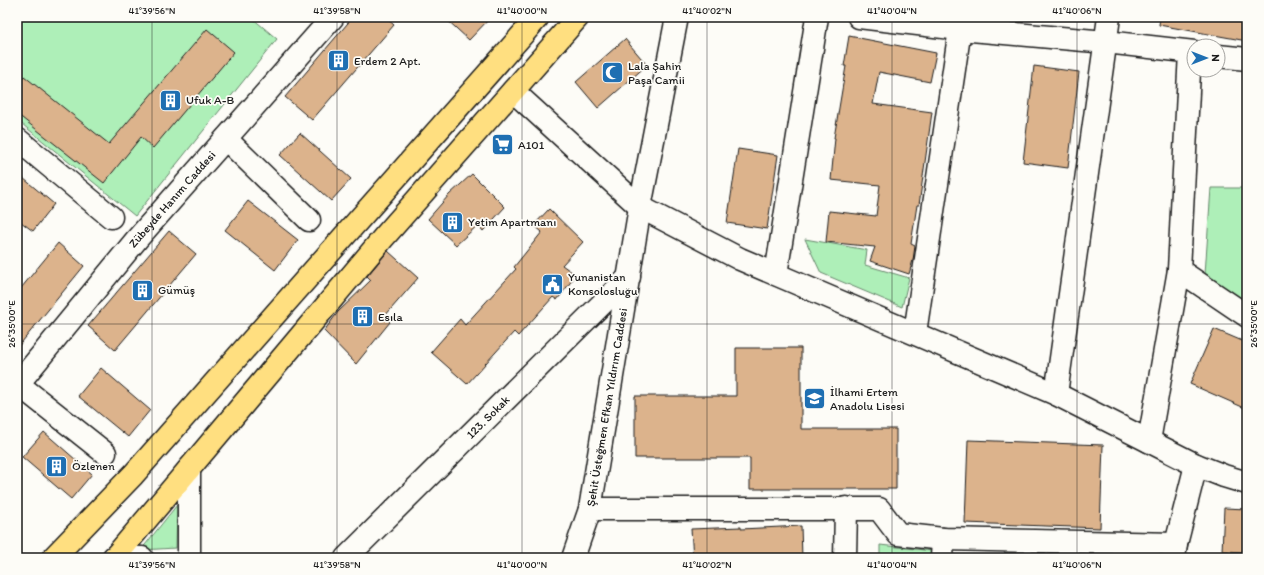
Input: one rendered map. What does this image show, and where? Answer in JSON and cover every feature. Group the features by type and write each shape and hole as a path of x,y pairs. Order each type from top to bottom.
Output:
{"main road":[{"path":"53,558 134,475 538,17"},
{"path":"114,558 384,237 578,17"}],"street":[{"name":"Zübeyde Hanım Caddesi","path":"17,385 138,239 333,17"},
{"name":"Şehit Üsteğmen Efkan Yıldırım Caddesi","path":"573,558 590,509 640,207 677,17"},
{"path":"776,274 817,17"},
{"path":"859,17 960,29 1106,42 1186,51"},
{"path":"1056,394 1109,17"},
{"path":"915,333 960,29"},
{"path":"1226,57 1247,59"},
{"path":"1149,441 1179,270 1190,78"},
{"path":"513,91 640,207 740,259 1056,394 1196,466 1247,483"},
{"path":"17,139 111,217"},
{"path":"226,139 309,220"},
{"path":"1179,270 1247,316"},
{"name":"123. Sokak","path":"346,558 629,276"},
{"path":"17,385 105,453"},
{"path":"590,509 879,509 898,534 943,549 1175,551 1196,466"},
{"path":"189,558 190,469"},
{"path":"845,558 846,508"},
{"path":"114,558 142,558"}],"green space":[{"path":"17,17 251,17 277,39 135,216 17,120"},
{"path":"1211,188 1247,188 1247,308 1205,274"},
{"path":"805,239 867,250 865,265 909,278 902,307 821,273"},
{"path":"177,505 176,548 141,550"},
{"path":"880,545 933,551 932,558 880,558"}],"building":[{"name":"Erdem 2 Apt.","path":"353,17 385,17 394,25 312,120 285,97"},
{"path":"444,17 491,17 469,40"},
{"path":"1160,17 1247,17 1247,41 1159,25"},
{"path":"207,29 234,52 153,148 141,137 104,183 17,114 17,84 24,76 109,144"},
{"path":"849,36 936,53 930,82 879,72 873,104 932,112 919,205 917,205 911,244 915,246 909,274 870,261 875,247 826,242 829,211 876,216 880,185 831,180 834,138 846,66 844,66"},
{"name":"Lala Şahin Paşa Camii","path":"625,39 647,65 598,108 576,82"},
{"path":"1034,66 1079,72 1068,168 1023,162"},
{"path":"300,133 351,179 331,201 280,155"},
{"path":"738,149 778,155 767,229 727,223"},
{"path":"17,173 54,204 33,231 17,219"},
{"path":"472,174 505,207 483,231 478,225 456,245 428,219 449,195"},
{"path":"248,201 298,240 275,270 225,230"},
{"path":"549,209 583,242 562,265 576,275 557,300 553,297 518,336 514,332 467,384 431,352 460,319 465,325 516,269 514,267 542,232 534,225"},
{"name":"Gümüş","path":"169,231 196,254 115,350 88,326"},
{"path":"58,243 84,266 17,348 17,293"},
{"path":"388,251 418,278 384,317 390,322 356,364 324,331 338,312 371,280 367,276"},
{"path":"1214,329 1247,343 1247,409 1190,384"},
{"path":"736,348 801,348 801,429 896,429 896,489 750,489 750,458 635,458 635,396 736,396"},
{"path":"101,368 150,410 128,437 78,396"},
{"name":"Özlenen","path":"44,432 92,474 71,499 22,457"},
{"path":"968,440 1103,445 1100,528 965,523"},
{"path":"1224,508 1247,509 1247,552 1222,551"},
{"path":"801,526 802,558 693,558 691,529 741,527 741,529"}],"place":[{"name":"Erdem 2 Apt.","path":"339,61"},
{"name":"Lala Şahin Paşa Camii","path":"612,73"},
{"name":"Ufuk A-B","path":"170,100"},
{"name":"A101","path":"502,145"},
{"name":"Yetim Apartmanı","path":"453,222"},
{"name":"Yunanistan Konsolosluğu","path":"552,284"},
{"name":"Gümüş","path":"142,290"},
{"name":"Esıla","path":"363,317"},
{"name":"İlhami Ertem Anadolu Lisesi","path":"814,399"},
{"name":"Özlenen","path":"57,466"}]}
